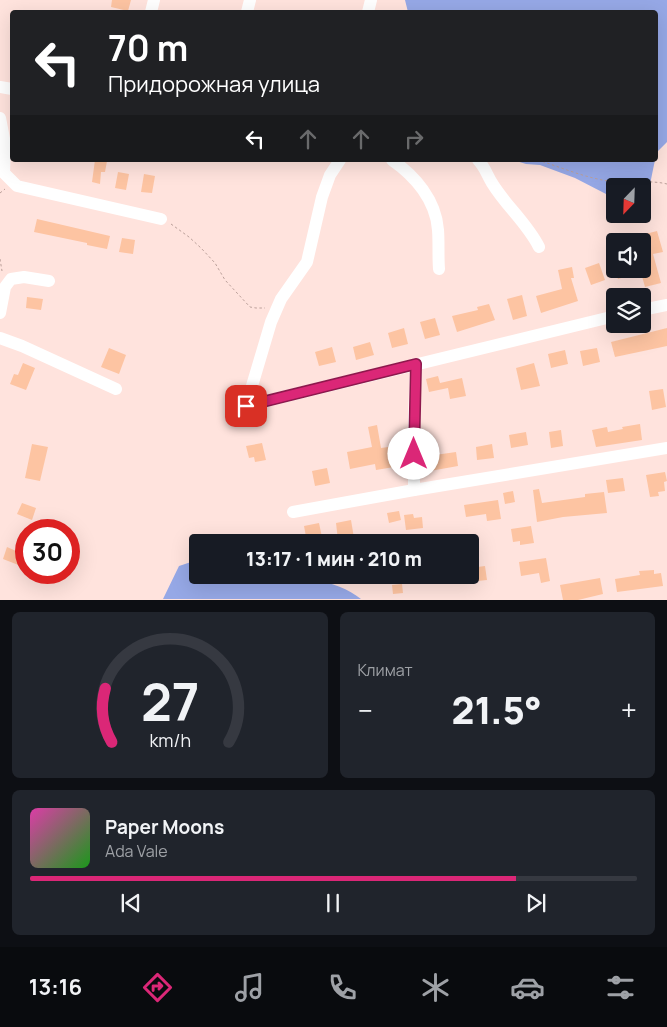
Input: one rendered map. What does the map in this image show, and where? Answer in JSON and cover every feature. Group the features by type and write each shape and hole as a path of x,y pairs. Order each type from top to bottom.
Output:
{"street":[{"path":"0,118 5,144 4,173 17,186 161,219"},
{"path":"330,175 331,162"},
{"path":"339,162 330,175 322,197 307,262 279,303 271,322 246,406 606,318"},
{"path":"395,162 421,187 434,208 438,229 439,269"},
{"path":"480,162 486,169 492,183 531,231 539,247"},
{"path":"0,313 4,287 11,279 24,277 49,281"},
{"path":"651,308 667,305"},
{"path":"0,338 22,346 116,389"},
{"path":"414,490 416,364"},
{"path":"293,512 667,448"}],"path":[{"path":"544,162 615,182 667,184"},
{"path":"161,219 189,237 201,248 215,264 225,280 250,307 268,308 279,303"}],"shaded area":[{"path":"405,0 667,0 667,142 658,151 658,10 408,10"},
{"path":"520,162 655,162 651,179 606,178 606,194 575,178 540,165"},
{"path":"189,563 189,584 330,584 345,589 361,599 163,599 179,566"}],"building":[{"path":"112,0 131,0 128,10 111,7"},
{"path":"95,162 107,162 105,172 101,172 100,184 92,182"},
{"path":"118,172 129,174 126,190 115,188"},
{"path":"144,174 155,176 152,193 141,192"},
{"path":"37,219 110,236 107,249 34,232"},
{"path":"657,231 663,252 653,254 661,283 645,287 642,278 651,278 651,233 649,233"},
{"path":"122,238 135,240 133,254 119,252"},
{"path":"599,263 605,280 591,285 585,268"},
{"path":"572,267 574,278 571,278 578,301 541,313 536,296 562,289 558,270"},
{"path":"522,295 527,316 513,320 507,299"},
{"path":"27,297 43,299 41,310 26,308"},
{"path":"489,304 495,320 457,332 452,316 478,310 477,307"},
{"path":"435,318 440,335 425,339 420,322"},
{"path":"404,328 408,344 392,348 388,333"},
{"path":"667,328 667,346 615,357 611,342"},
{"path":"370,342 374,355 356,360 353,347"},
{"path":"332,347 336,362 319,366 315,352"},
{"path":"109,348 126,355 119,374 101,367"},
{"path":"597,348 600,362 583,366 580,351"},
{"path":"565,350 568,364 551,368 548,354"},
{"path":"23,363 35,368 26,390 10,384 14,374 18,375"},
{"path":"534,363 540,386 521,390 516,368"},
{"path":"438,376 440,383 462,378 466,396 450,399 448,388 429,392 426,379"},
{"path":"663,389 666,407 652,410 649,391"},
{"path":"640,424 642,440 596,447 592,430 607,427 608,432"},
{"path":"377,425 381,448 396,446 400,466 376,470 375,464 350,469 347,452 372,447 368,427"},
{"path":"561,430 563,446 551,448 549,432"},
{"path":"526,432 528,445 511,448 509,435"},
{"path":"262,443 266,460 255,462 254,457 249,458 246,446"},
{"path":"32,444 48,447 40,481 25,478"},
{"path":"492,444 494,458 477,460 476,447"},
{"path":"456,452 458,466 430,471 428,456"},
{"path":"327,468 330,483 315,486 312,471"},
{"path":"665,472 667,481 664,482 665,491 658,492 659,496 650,497 646,475"},
{"path":"623,478 625,491 608,493 606,480"},
{"path":"539,489 542,503 585,497 585,494 604,492 607,513 563,517 537,522 533,490"},
{"path":"513,491 515,502 505,504 503,493"},
{"path":"498,500 501,519 487,521 486,514 466,517 464,505"},
{"path":"22,503 36,508 32,519 17,514"},
{"path":"399,511 401,520 389,523 387,513"},
{"path":"413,514 414,518 422,517 423,528 406,530 404,515"},
{"path":"351,520 353,534 337,534 336,523"},
{"path":"319,523 321,534 306,534 304,526"},
{"path":"531,526 534,543 520,545 520,541 513,542 511,529"},
{"path":"7,547 15,551 15,564 3,559"},
{"path":"546,558 550,581 541,583 539,573 521,576 519,562"},
{"path":"485,566 487,580 479,581 479,567"},
{"path":"654,570 654,574 661,573 663,586 617,592 615,579 640,575 639,571"},
{"path":"600,578 603,594 578,600 563,600 560,585"},
{"path":"402,584 403,593 393,594 392,585"}],"route":[{"path":"246,406 416,364 414,454"}]}
